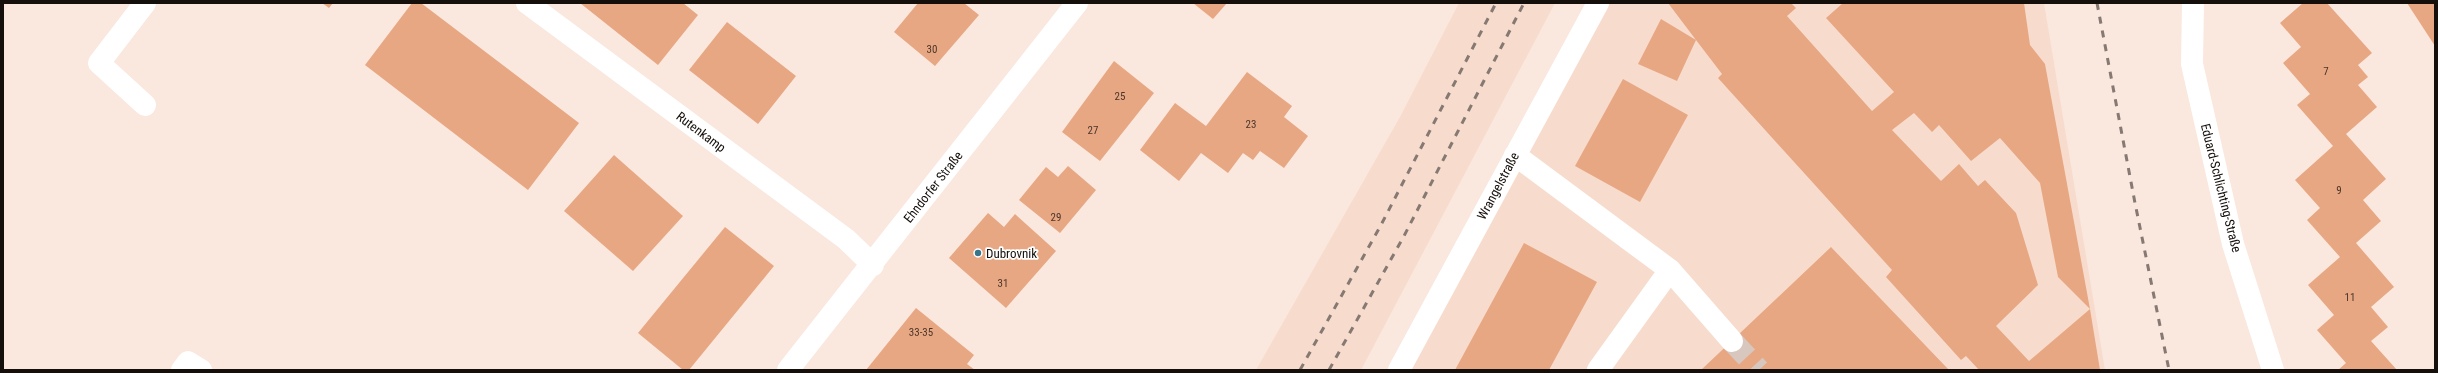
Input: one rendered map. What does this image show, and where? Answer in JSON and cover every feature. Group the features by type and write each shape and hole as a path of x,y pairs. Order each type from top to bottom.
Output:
{"street":[{"path":"145,3 99,62 146,105"},
{"name":"Rutenkamp","path":"527,3 846,239 873,265"},
{"name":"Ehndorfer Straße","path":"788,370 873,265 1077,3"},
{"name":"Wrangelstraße","path":"1399,370 1598,3"},
{"name":"Eduard-Schlichting-Straße","path":"2193,3 2192,64 2234,244 2273,370"},
{"path":"1515,155 1670,270 1732,341"},
{"path":"1598,370 1670,270"},
{"path":"182,370 188,362 201,370"}],"shaded area":[{"path":"1459,3 1555,3 1361,370 1256,370 1400,117"},
{"path":"1598,3 2044,3 2105,370 1399,370"}],"building":[{"path":"322,3 333,3 329,8"},
{"path":"412,3 421,3 579,123 528,190 365,65"},
{"path":"580,3 683,3 698,15 658,65"},
{"path":"918,3 964,3 979,15 935,66 894,32"},
{"path":"1193,3 1227,3 1213,19"},
{"path":"1668,3 1791,3 1796,8 1787,16 1872,111 1894,92 1826,18 1843,3 2024,3 2030,45 2045,64 2090,309 2100,370 1979,370 1966,356 1961,360 1886,277 1892,270 1718,78 1722,74","holes":["1914,113 1932,132 1939,125 1971,161 2000,138 2040,183 2058,277 2090,309 2029,361 1996,326 2038,285 2016,213 1985,180 1978,186 1959,164 1941,181 1892,130"]},
{"path":"2303,3 2327,3 2372,53 2358,65 2368,77 2358,85 2377,107 2346,134 2386,179 2363,200 2381,221 2356,243 2394,287 2371,307 2388,327 2371,341 2397,370 2338,370 2346,363 2317,330 2334,315 2308,285 2340,257 2307,220 2320,208 2295,180 2333,146 2297,105 2310,94 2283,63 2301,47 2280,23"},
{"path":"2407,3 2435,3 2435,46"},
{"path":"1661,19 1696,40 1677,81 1638,64"},
{"path":"727,22 796,76 758,124 689,70"},
{"path":"1114,61 1154,93 1100,161 1062,132"},
{"path":"1247,72 1292,106 1284,117 1308,136 1284,168 1260,151 1253,160 1243,153 1228,173 1201,153 1179,181 1140,150 1175,103 1206,126"},
{"path":"1623,79 1688,115 1640,202 1575,166"},
{"path":"614,155 683,216 633,271 564,211"},
{"path":"1068,166 1096,190 1060,233 1019,200 1046,167 1058,177"},
{"path":"988,213 1004,227 1015,214 1056,251 1006,308 949,258"},
{"path":"725,227 774,266 689,370 683,370 638,333"},
{"path":"1524,243 1597,282 1549,370 1455,370"},
{"path":"1831,247 1949,370 1701,370"},
{"path":"916,308 974,355 967,364 975,370 866,370"}],"tunnel":[{"path":"1732,341 1759,370"}],"railway":[{"path":"1300,370 1381,225 1496,3"},
{"path":"1329,370 1404,236 1524,3"},
{"path":"2097,3 2135,203 2169,370"}],"place":[{"name":"Dubrovnik","path":"978,253"}]}
